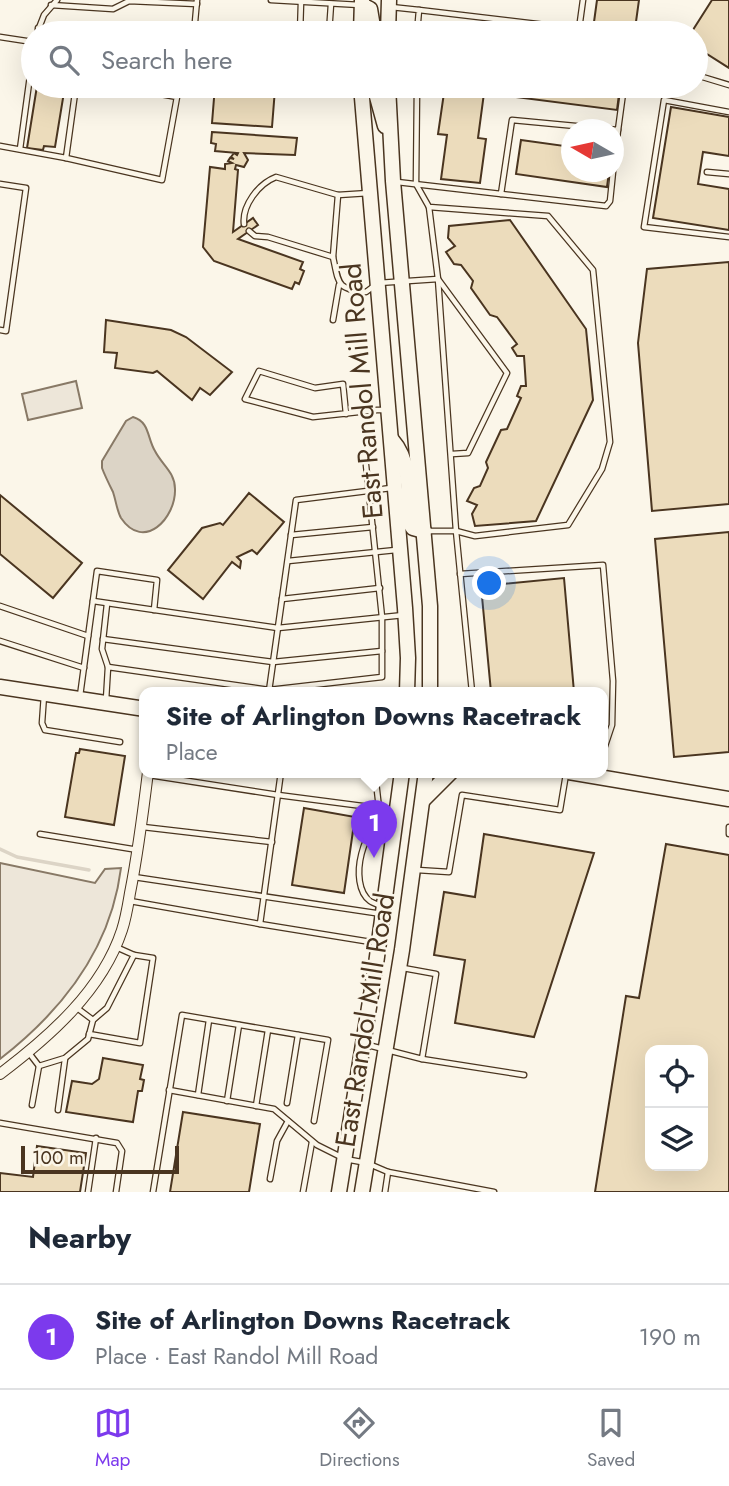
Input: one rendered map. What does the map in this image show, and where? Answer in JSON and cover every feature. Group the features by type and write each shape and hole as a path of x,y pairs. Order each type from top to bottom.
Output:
{"main road":[{"path":"361,21 362,3"},
{"path":"362,3 370,9 372,21"},
{"path":"388,21 389,3"},
{"name":"East Randol Mill Road","path":"362,98 405,615 408,658 406,687"},
{"path":"377,98 391,137"},
{"name":"East Randol Mill Road","path":"389,98 401,281 430,606 430,687"},
{"path":"391,439 401,450 405,461 409,522 413,528 424,531"},
{"path":"0,687 139,708"},
{"path":"608,776 729,799"},
{"path":"392,778 399,795"},
{"name":"East Randol Mill Road","path":"339,1192 384,911 401,778"},
{"name":"East Randol Mill Road","path":"362,1192 387,1048 425,778"},
{"path":"422,802 445,778"}],"street":[{"path":"0,1074 65,1019 94,982 115,946 122,930 134,877 148,778"}],"lane":[{"path":"42,21 57,0"},
{"path":"271,0 362,3"},
{"path":"580,21 583,0"},
{"path":"51,5 113,9 129,1 197,2 195,21"},
{"path":"300,21 301,2"},
{"path":"389,3 419,10 512,21"},
{"path":"330,21 331,4"},
{"path":"418,21 419,10"},
{"path":"0,37 21,40"},
{"path":"708,79 729,85"},
{"path":"20,149 27,98"},
{"path":"66,158 74,98"},
{"path":"0,146 162,180 177,98"},
{"path":"417,98 416,184 429,207 438,279 456,531 471,687"},
{"path":"620,119 622,98"},
{"path":"729,112 664,100 644,227 729,237"},
{"path":"501,194 512,120 561,125"},
{"path":"707,172 729,174"},
{"path":"244,224 245,208 262,186 276,177 338,195 370,192"},
{"path":"393,181 606,206 610,201 612,182"},
{"path":"0,184 26,188 6,331 0,330"},
{"path":"333,320 339,284 332,257 338,195"},
{"path":"424,531 456,531 475,536 568,525 602,469 610,443 593,270 548,216 429,207"},
{"path":"249,231 255,236 268,237 332,257"},
{"path":"339,284 345,290 366,292 378,283 438,279"},
{"path":"438,279 507,373 468,453 452,454"},
{"path":"346,414 343,384 315,388 259,371 245,399 313,417 346,414 389,409"},
{"path":"301,687 382,677 380,588 366,465"},
{"path":"270,687 296,500 395,487"},
{"path":"291,535 373,527"},
{"path":"288,561 400,550"},
{"path":"460,574 603,565 613,681 612,725 608,737"},
{"path":"80,700 97,571 157,580 154,610"},
{"path":"282,599 380,588"},
{"path":"93,601 278,628 405,615"},
{"path":"106,703 108,667 102,649 107,604"},
{"path":"0,606 88,636"},
{"path":"103,639 273,662 382,651"},
{"path":"0,641 84,668"},
{"path":"108,667 242,687"},
{"path":"44,694 42,723 45,730 120,742"},
{"path":"173,778 379,808 397,814"},
{"path":"260,924 280,778"},
{"path":"368,778 376,782 379,808"},
{"path":"413,870 449,872 462,795 560,810 566,778"},
{"path":"384,911 363,894 359,872 368,835 378,821 397,814"},
{"path":"142,827 272,842"},
{"path":"729,827 729,834"},
{"path":"40,834 139,850"},
{"path":"134,877 264,897 384,911"},
{"path":"129,901 379,943"},
{"path":"89,1034 140,1043 153,958 134,955 115,946"},
{"path":"39,1066 65,1059 78,1049 89,1034 93,1020 107,1008 134,955"},
{"path":"399,967 436,974 422,1059"},
{"path":"75,1007 93,1020"},
{"path":"153,1192 182,1015 328,1040 314,1121"},
{"path":"198,1095 209,1020"},
{"path":"227,1101 239,1025"},
{"path":"256,1106 268,1030"},
{"path":"287,1103 298,1035"},
{"path":"363,1044 422,1059 524,1075"},
{"path":"28,1053 39,1066"},
{"path":"58,1110 65,1059"},
{"path":"32,1105 39,1066"},
{"path":"170,1090 274,1109 312,1141 345,1159 367,1163 388,1172 494,1192"},
{"path":"270,1179 278,1142 288,1121"},
{"path":"0,1124 117,1143 122,1151 116,1192"},
{"path":"88,1192 96,1138"},
{"path":"303,1192 312,1141"},
{"path":"385,1192 388,1172"}],"shaded area":[{"path":"76,381 82,408 28,420 22,394"},
{"path":"133,417 145,427 152,446 171,473 175,489 174,500 164,520 157,527 139,532 130,528 121,518 102,468 102,461 126,421"},
{"path":"0,863 95,883 105,869 121,868 107,925 80,975 44,1020 0,1059"}],"building":[{"path":"597,0 639,0 636,21 594,21"},
{"path":"712,0 729,0 729,68 708,55 708,21 699,21"},
{"path":"35,98 63,98 55,147 44,146 43,150 27,148"},
{"path":"214,98 274,98 272,127 212,123"},
{"path":"443,98 483,98 478,138 486,139 480,183 441,179 447,135 438,134"},
{"path":"523,98 618,98 617,110"},
{"path":"671,107 729,117 729,156 703,152 698,184 729,189 729,230 653,218"},
{"path":"212,132 297,138 295,155 244,153 248,160 244,167 236,165 235,169 238,170 233,232 253,218 258,225 238,239 303,262 300,269 304,271 299,284 295,282 292,289 214,261 203,247 210,167 225,169 225,164 232,163 228,161 230,158 234,159 231,157 234,153 238,153 215,151 216,144 211,143"},
{"path":"521,140 561,145 561,180 516,174"},
{"path":"572,182 608,182 607,187"},
{"path":"510,220 586,329 593,400 536,521 475,526 472,514 477,505 467,501 474,488 480,486 488,468 486,462 501,430 507,429 521,398 517,396 521,386 526,386 524,356 517,356 512,348 517,344 497,317 490,315 471,288 473,281 461,265 454,264 446,252 455,246 448,238 449,226"},
{"path":"729,262 729,504 652,511 638,343 647,269"},
{"path":"106,320 171,330 186,337 232,372 210,395 200,388 192,400 157,371 153,373 115,368 117,353 104,352"},
{"path":"249,493 284,522 257,554 252,550 237,557 241,561 240,568 232,562 203,599 168,570 202,528 220,523 223,525"},
{"path":"0,495 82,563 53,598 0,554"},
{"path":"729,532 729,752 674,757 655,539"},
{"path":"564,578 574,687 491,687 481,586"},
{"path":"80,749 125,756 114,825 65,817 76,753 79,753"},
{"path":"304,808 355,817 344,893 292,885"},
{"path":"484,834 594,853 534,1037 455,1023 465,960 434,955 444,892 475,897"},
{"path":"666,844 729,855 729,1192 595,1192 626,996 639,998"},
{"path":"103,1058 143,1065 140,1079 144,1080 142,1091 138,1091 133,1122 66,1112 72,1081 92,1084 99,1079"},
{"path":"183,1112 260,1124 249,1192 170,1192"},
{"path":"37,1146 86,1153 80,1192 0,1192 0,1173 33,1177"}],"waterway":[{"path":"0,849 17,857 89,870"}],"place":[{"name":"Site of Arlington Downs Racetrack","path":"374,858"}]}
